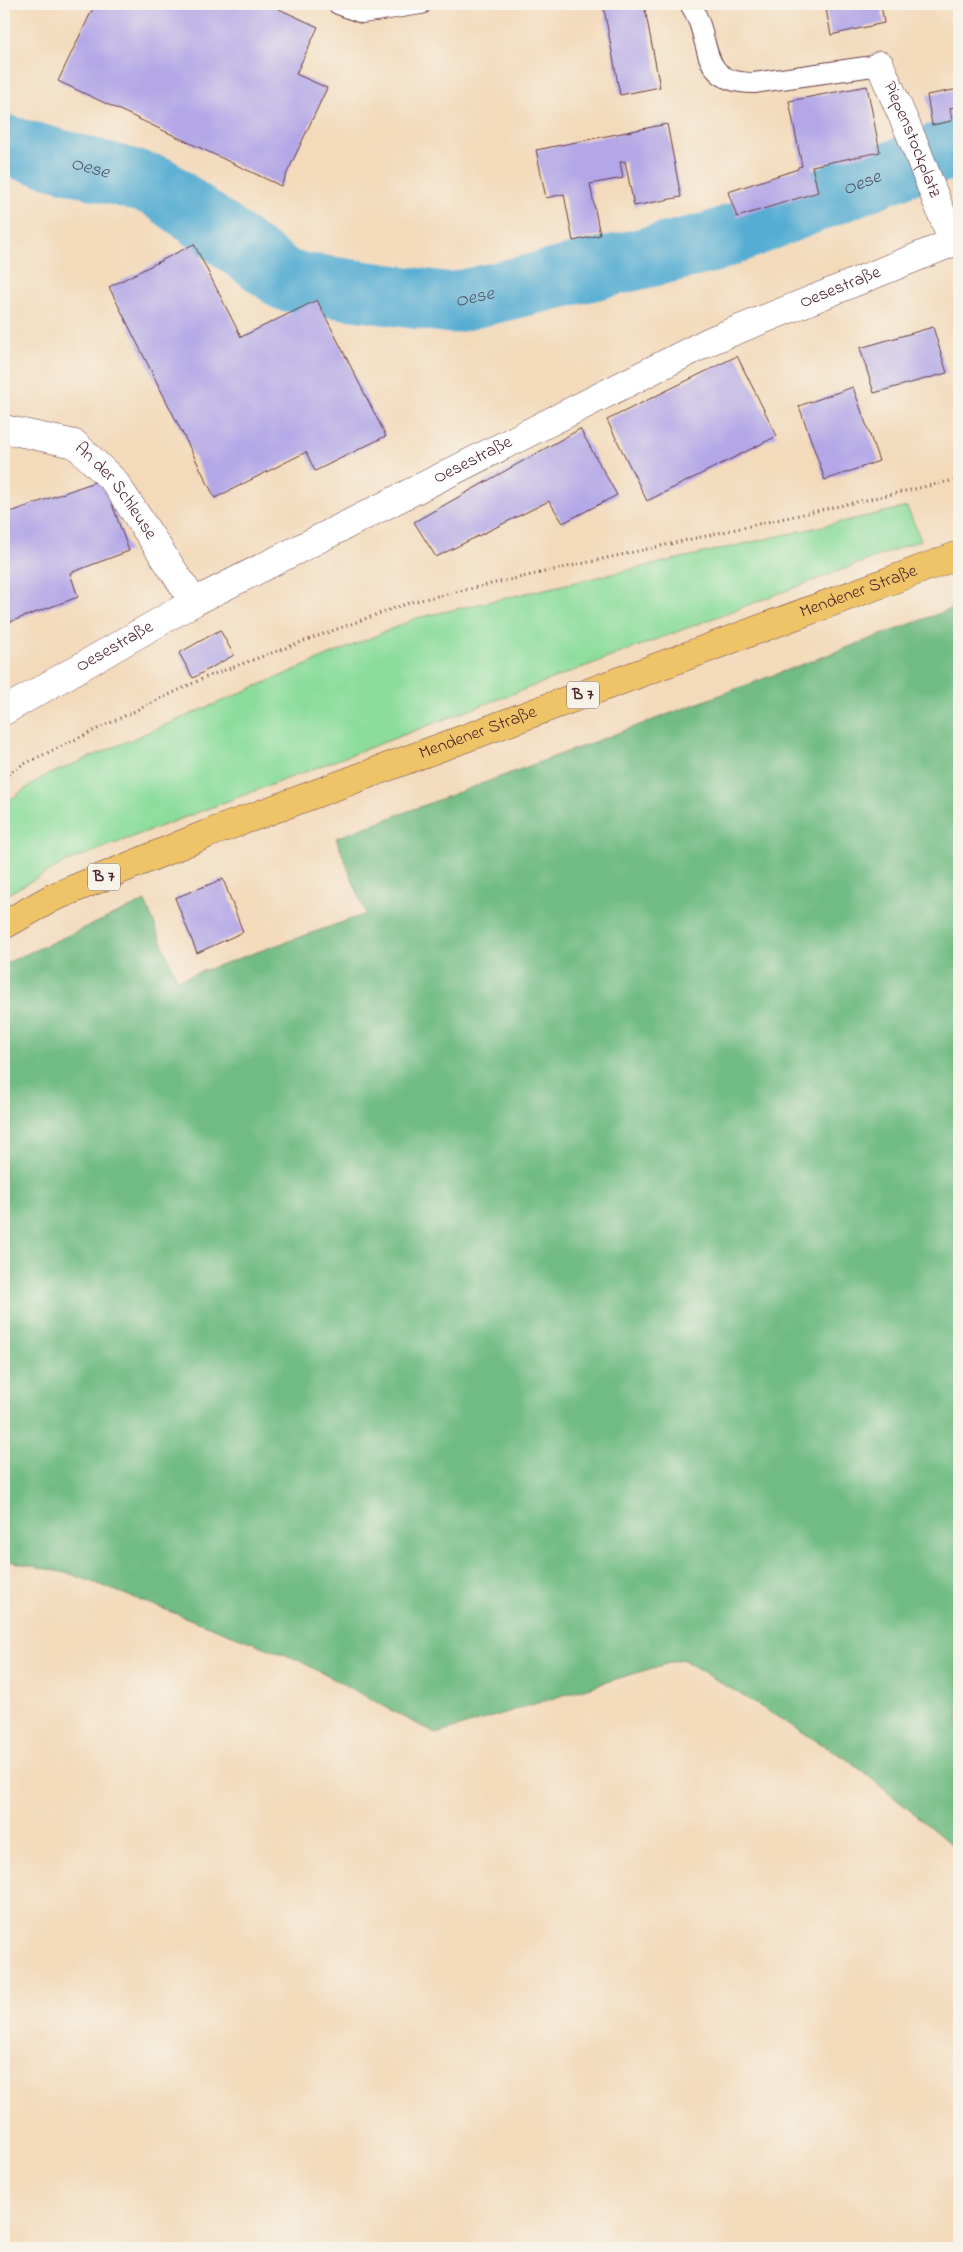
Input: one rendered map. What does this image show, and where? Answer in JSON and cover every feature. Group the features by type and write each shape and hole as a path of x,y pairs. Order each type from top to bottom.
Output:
{"main road":[{"name":"Mendener Straße","path":"4,925 52,898 207,834 959,556"}],"street":[{"name":"Piepenstockplatz","path":"880,65 956,242"},
{"name":"Oesestraße","path":"4,711 194,602 710,341 956,242"},
{"name":"An der Schleuse","path":"4,429 75,444 114,481 194,602"}],"lane":[{"path":"338,4 362,13 422,4"},
{"path":"690,4 710,60 719,74 736,83 754,83 880,65"}],"path":[{"path":"4,777 20,766 206,676 411,602 959,478"}],"green space":[{"path":"907,507 921,540 66,862 4,896 4,804 41,778 417,618"},
{"path":"959,606 959,1851 850,1761 682,1659 436,1734 296,1659 71,1574 4,1560 4,964 145,901 177,980 366,914 336,838"}],"building":[{"path":"95,4 268,4 318,27 296,74 327,88 281,186 58,81"},
{"path":"644,4 660,87 620,95 604,9"},
{"path":"767,4 786,4 786,5 768,8"},
{"path":"825,4 881,4 884,23 831,35"},
{"path":"867,86 880,152 812,166 818,192 737,217 728,192 798,169 798,167 802,166 789,101"},
{"path":"959,89 959,106 950,108 952,121 932,125 927,95"},
{"path":"667,124 681,197 634,206 625,161 620,162 623,178 590,184 600,235 573,241 564,194 546,198 536,150"},
{"path":"194,244 241,337 317,300 386,436 315,471 306,452 215,498 109,287"},
{"path":"933,327 947,373 874,393 860,348"},
{"path":"737,356 777,436 647,501 607,420"},
{"path":"853,387 879,461 825,480 799,406"},
{"path":"580,429 617,495 563,523 549,501 436,557 414,522"},
{"path":"103,479 129,551 70,573 78,597 4,624 4,501 8,513"},
{"path":"220,630 234,655 193,678 179,653"},
{"path":"223,879 243,932 197,953 175,898"}],"waterway":[{"name":"Oese","path":"4,145 157,186 287,281 451,303 713,242 959,145"}]}
